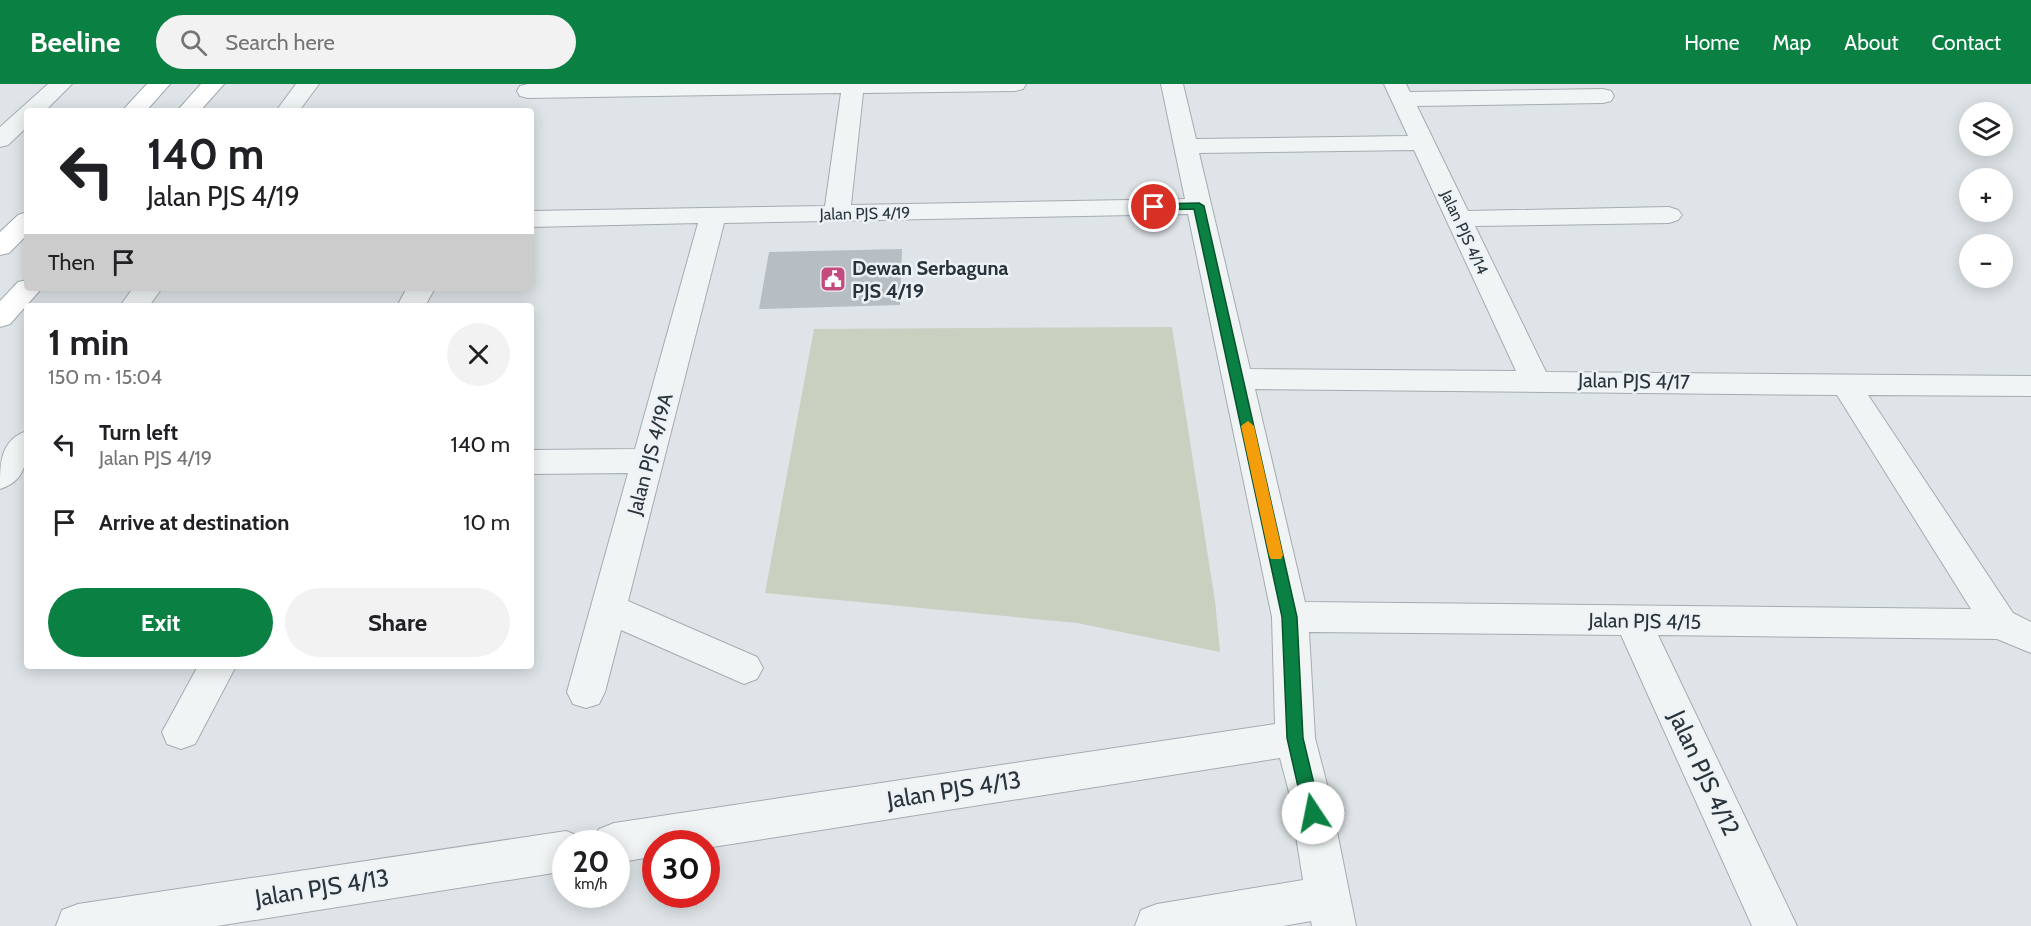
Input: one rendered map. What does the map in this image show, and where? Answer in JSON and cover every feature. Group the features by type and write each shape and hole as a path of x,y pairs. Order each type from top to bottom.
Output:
{"main road":[{"path":"136,108 159,84"},
{"path":"191,108 213,84"},
{"path":"0,247 24,223"},
{"path":"0,318 25,291"}],"street":[{"path":"35,108 61,84"},
{"path":"289,108 308,84"},
{"path":"519,108 530,87 853,87 1015,84"},
{"path":"1157,926 1330,911 1309,792 1295,738 1290,617 1172,84"},
{"path":"837,214 853,87"},
{"path":"1398,92 1604,96"},
{"name":"Jalan PJS 4/14","path":"1398,92 1535,380"},
{"path":"0,140 24,118"},
{"path":"1185,146 1422,143"},
{"name":"Jalan PJS 4/19","path":"534,219 1199,206"},
{"path":"1459,219 1669,215"},
{"name":"Jalan PJS 4/19A","path":"586,692 713,216"},
{"path":"136,303 146,291"},
{"name":"Jalan PJS 4/17","path":"1237,379 2031,386"},
{"path":"1846,384 2015,631"},
{"path":"0,477 20,445"},
{"path":"534,462 648,461"},
{"path":"608,608 744,668"},
{"name":"Jalan PJS 4/15","path":"1290,617 1633,621 2015,631"},
{"name":"Jalan PJS 4/12","path":"1633,621 1775,926"},
{"path":"181,732 215,669"},
{"name":"Jalan PJS 4/13","path":"630,841 1295,738"},
{"name":"Jalan PJS 4/13","path":"78,926 552,852"}],"green space":[{"path":"1172,327 1215,601 1220,652 1077,623 765,593 814,329"}],"building":[{"name":"Dewan Serbaguna PJS 4/19","path":"902,249 900,305 759,309 769,252"}],"slow traffic":[{"path":"1248,426 1276,555"}],"place":[{"name":"Dewan Serbaguna PJS 4/19","path":"833,279"}],"route":[{"path":"1154,207 1199,206 1290,617 1295,738 1313,813"}]}
